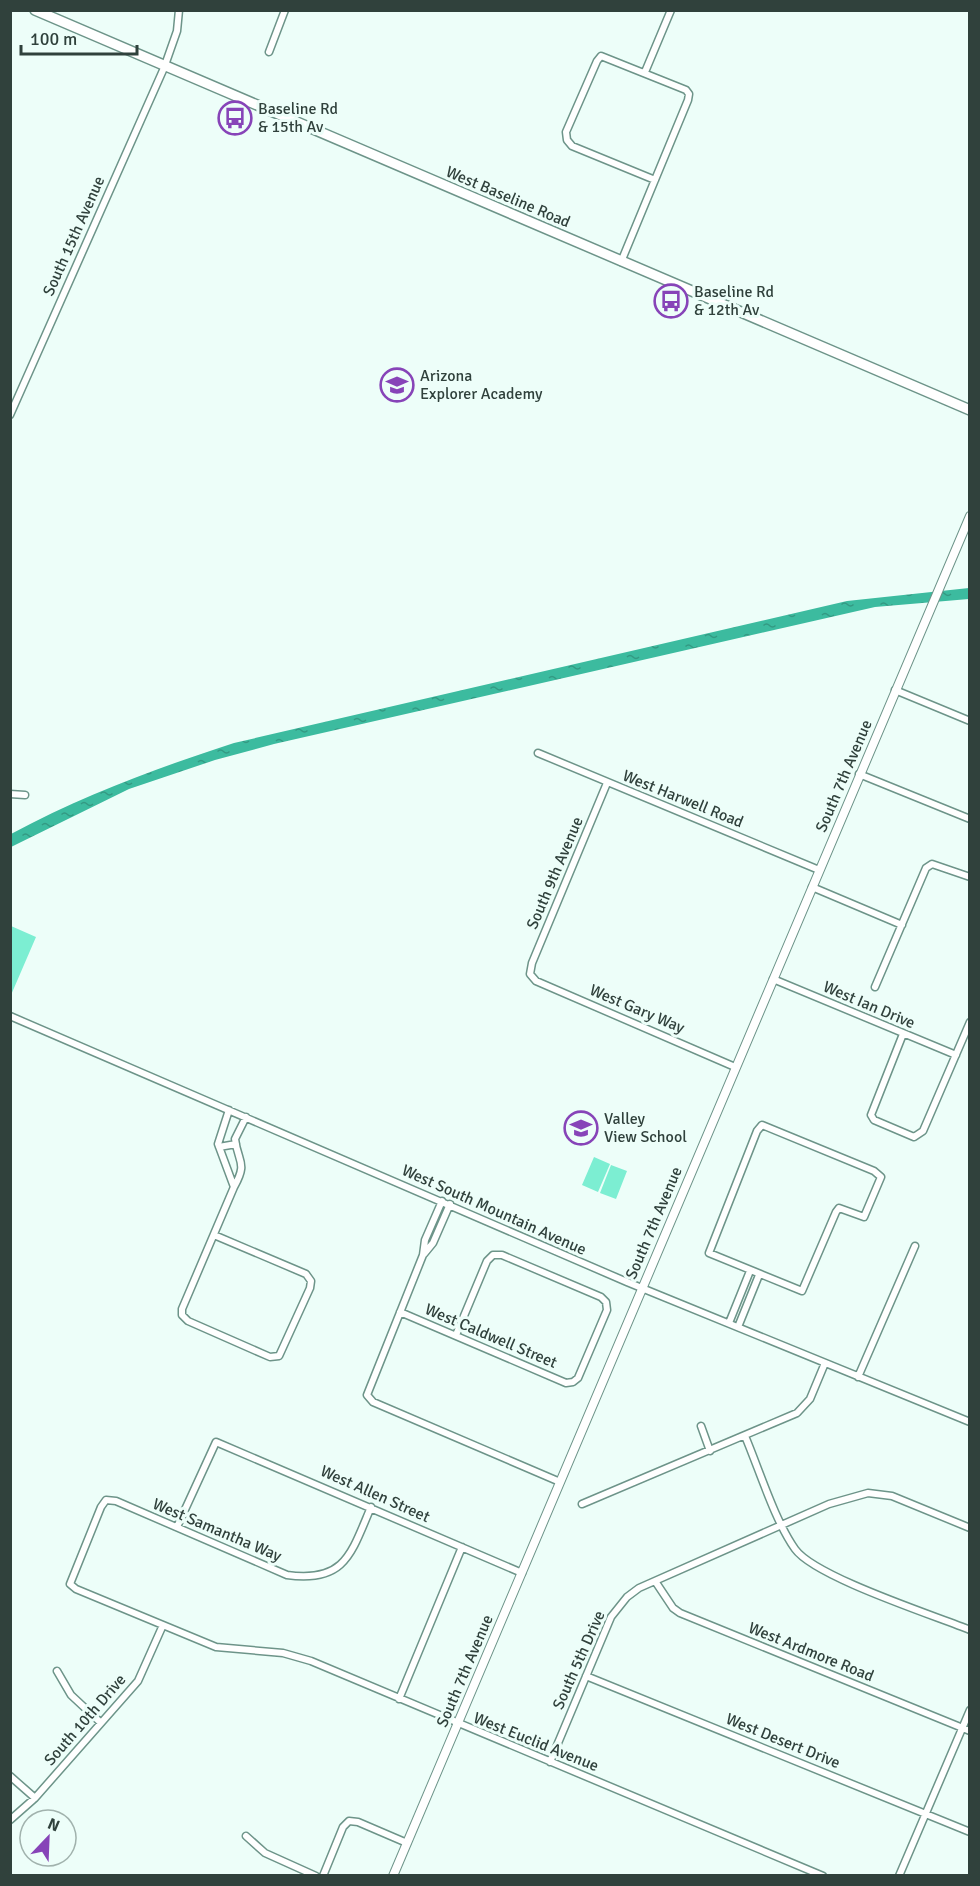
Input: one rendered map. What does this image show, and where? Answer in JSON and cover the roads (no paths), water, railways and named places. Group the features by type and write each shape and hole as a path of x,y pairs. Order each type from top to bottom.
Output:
{"main road":[{"name":"West Baseline Road","path":"35,10 164,68 969,410"}],"street":[{"name":"South 15th Avenue","path":"10,415 164,68 175,40 179,10"},
{"path":"269,52 285,10"},
{"path":"645,72 671,10"},
{"path":"621,262 655,180 689,94 686,90 645,72 601,56 567,132 567,140 572,146 655,180"},
{"name":"South 7th Avenue","path":"393,1875 969,516"},
{"path":"895,690 969,721"},
{"name":"West Harwell Road","path":"538,753 819,870"},
{"path":"859,774 969,819"},
{"name":"South 9th Avenue","path":"530,974 532,963 607,783"},
{"path":"10,794 25,795"},
{"path":"875,987 927,868 932,864 969,877"},
{"path":"812,887 902,925"},
{"name":"West Gary Way","path":"530,974 536,981 735,1067"},
{"name":"West Ian Drive","path":"773,979 956,1055"},
{"name":"West South Mountain Avenue","path":"10,1016 641,1288 969,1422"},
{"path":"903,1034 871,1115 874,1120 914,1137 924,1131 969,1022"},
{"path":"229,1110 218,1138 219,1147 234,1187"},
{"path":"214,1235 306,1274 310,1281 310,1288 281,1353 276,1357 188,1321 182,1315 182,1309 234,1187 243,1169 236,1144 246,1117"},
{"path":"762,1125 874,1171 881,1177 864,1217 845,1209 839,1208 836,1212 802,1291 750,1271 709,1253 757,1131 762,1125"},
{"path":"219,1147 236,1144"},
{"path":"442,1201 367,1395 373,1402 560,1482"},
{"path":"423,1255 436,1236 450,1204"},
{"path":"429,1232 436,1236"},
{"path":"858,1377 915,1246"},
{"name":"West Caldwell Street","path":"400,1312 566,1383 578,1378 607,1310 606,1302 601,1297 502,1255 493,1255 487,1261 456,1335"},
{"path":"729,1323 750,1271"},
{"path":"738,1327 759,1275"},
{"path":"741,1292 751,1295"},
{"path":"582,1504 745,1436 801,1410 810,1399 825,1363"},
{"path":"701,1426 710,1451"},
{"path":"745,1436 795,1549 817,1568 969,1630"},
{"name":"West Allen Street","path":"177,1527 216,1442 522,1573"},
{"path":"783,1525 829,1504 875,1492 969,1528"},
{"name":"West Samantha Way","path":"70,1584 101,1507 106,1500 177,1527 287,1575 318,1577 336,1569 345,1560 357,1542 371,1508"},
{"name":"South 5th Drive","path":"550,1762 604,1631 618,1606 627,1597 656,1581 783,1525"},
{"path":"399,1699 462,1547"},
{"name":"West Ardmore Road","path":"656,1581 673,1608 680,1613 969,1731"},
{"name":"West Euclid Avenue","path":"70,1584 76,1590 216,1647 296,1656 823,1875"},
{"name":"South 10th Drive","path":"10,1820 35,1798 138,1681 163,1625"},
{"path":"57,1671 71,1695 101,1723"},
{"name":"West Desert Drive","path":"586,1676 969,1832"},
{"path":"899,1875 969,1710"},
{"path":"10,1776 35,1798"},
{"path":"323,1875 343,1827 349,1821 357,1822 407,1843"},
{"path":"246,1836 265,1853 316,1875"}],"water":[{"path":"969,588 969,599 875,607 274,744 215,760 129,789 11,847 11,834 65,807 148,773 234,743 847,601"}],"place":[{"name":"Baseline Rd & 15th Av","path":"235,118"},
{"name":"Baseline Rd & 12th Av","path":"671,301"},
{"name":"Arizona Explorer Academy","path":"397,385"},
{"name":"Valley View School","path":"581,1128"}]}
